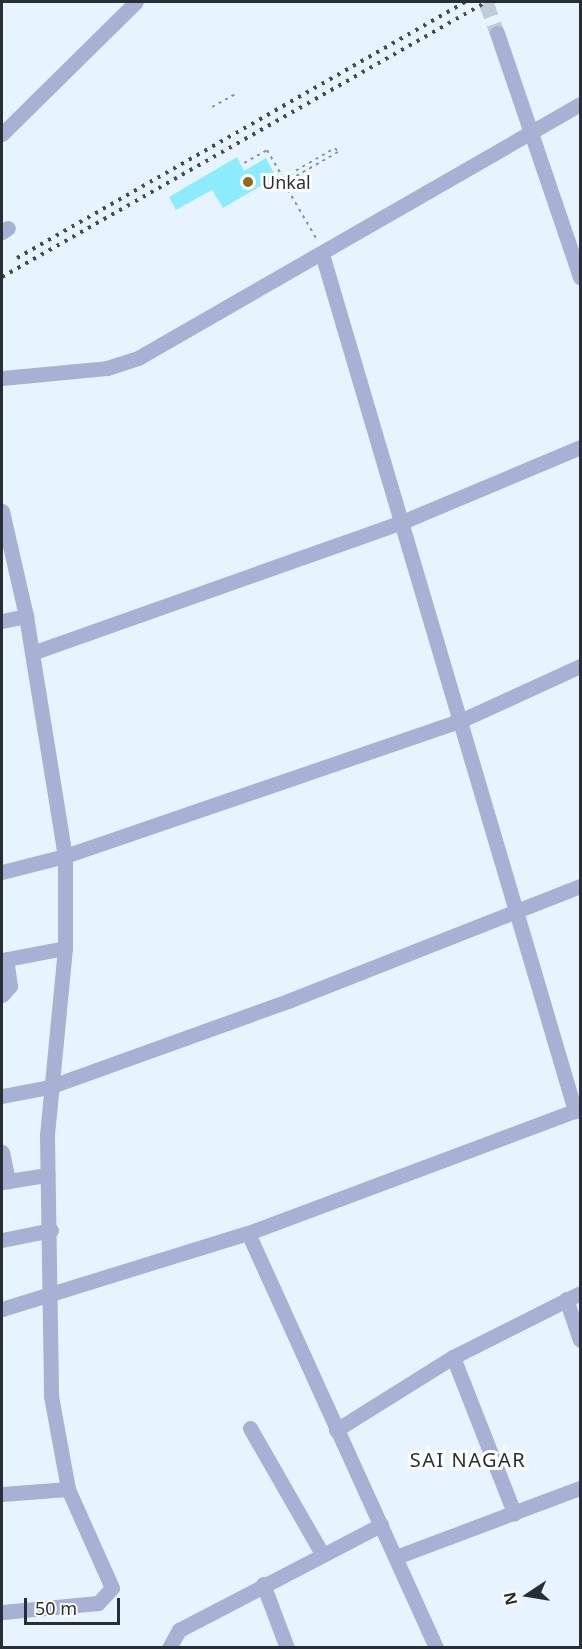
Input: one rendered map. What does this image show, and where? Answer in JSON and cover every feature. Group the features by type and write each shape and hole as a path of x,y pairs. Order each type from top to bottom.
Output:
{"street":[{"path":"2,134 136,2"},
{"path":"497,33 532,130 580,277"},
{"path":"2,378 122,364 323,253 580,104"},
{"path":"2,1309 53,1297 248,1233 578,1110 515,914 323,253"},
{"path":"32,653 402,522 580,447"},
{"path":"2,504 26,616 65,856 65,948 49,1087 47,1175 53,1297 51,1396 68,1489 108,1578 109,1597 82,1606 2,1612"},
{"path":"2,621 26,616"},
{"path":"2,872 65,856 460,721 580,666"},
{"path":"2,1096 49,1087 515,914 580,886"},
{"path":"2,995 10,986 4,960 65,948"},
{"path":"2,1152 5,1182 47,1175"},
{"path":"2,1240 51,1230"},
{"path":"248,1233 436,1647"},
{"path":"336,1430 453,1357 573,1296 580,1340"},
{"path":"453,1357 514,1513"},
{"path":"250,1428 321,1552"},
{"path":"396,1557 580,1488"},
{"path":"2,1494 68,1489"},
{"path":"169,1647 179,1630 321,1552 381,1525"},
{"path":"263,1584 287,1647"}],"path":[{"path":"212,107 235,94"},
{"path":"244,163 267,150 283,178 335,148 338,152 284,183 323,253"}],"building":[{"path":"237,157 244,171 266,158 276,177 223,208 212,190 176,210 169,197"}],"tunnel":[{"path":"486,2 497,33"}],"railway":[{"path":"17,258 465,2"},
{"path":"2,277 486,2"}],"place":[{"name":"Unkal","path":"248,182"}],"district":[{"name":"SAI NAGAR","path":"468,1459"}]}
